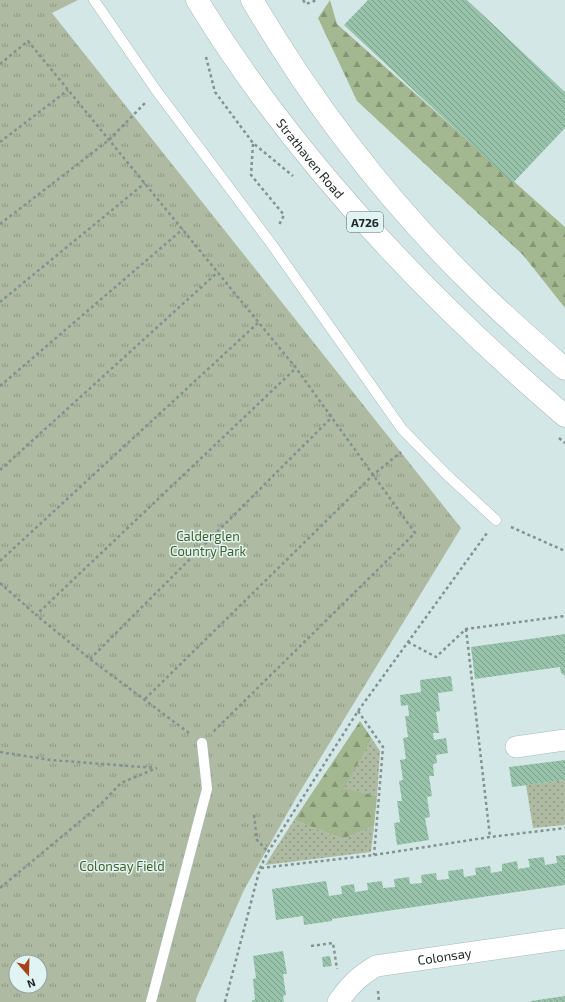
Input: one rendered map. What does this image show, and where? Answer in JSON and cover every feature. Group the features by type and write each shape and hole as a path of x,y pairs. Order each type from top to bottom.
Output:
{"main road":[{"name":"Strathaven Road","path":"197,0 223,42 266,101 308,155 352,207 446,308 488,349 565,416"},
{"name":"A726","path":"252,0 308,86 364,162 434,245 517,327 565,369"},
{"name":"A726","path":"517,327 565,359"}],"street":[{"path":"516,748 565,740"},
{"name":"Colonsay","path":"343,995 360,975 376,966 565,939"}],"lane":[{"path":"94,0 156,90 270,242 402,429 447,476 496,520"},
{"path":"151,1002 207,789 202,743"}],"path":[{"path":"303,0 306,4 316,0"},
{"path":"0,64 28,41 296,368 415,533 202,743 90,659 36,615 0,583"},
{"path":"0,142 68,90"},
{"path":"0,224 109,140 156,90"},
{"path":"253,143 251,176 284,215 270,242"},
{"path":"0,302 145,183"},
{"path":"0,386 183,229"},
{"path":"0,470 218,272"},
{"path":"0,561 259,322"},
{"path":"36,615 296,368"},
{"path":"90,659 332,417"},
{"path":"145,699 374,475 414,442"},
{"path":"225,1002 260,868 268,852 358,711 496,520 565,551"},
{"path":"408,642 436,657 466,629 565,616"},
{"path":"466,629 490,837"},
{"path":"358,711 383,747 374,855"},
{"path":"0,752 51,760 157,768 121,783 101,804 0,888"},
{"path":"254,815 257,840 268,852"},
{"path":"260,868 374,855 490,837 565,828"},
{"path":"311,946 333,943 343,995"}],"green space":[{"name":"Calderglen Country Park","path":"0,0 78,0 52,13 461,528 296,798 244,890 196,1002 0,1002"},
{"path":"330,0 337,24 565,227 565,308 523,255 357,101 318,18"},
{"path":"360,721 372,739 344,788 377,796 374,826 343,839 294,820"},
{"path":"372,739 380,751 377,796 343,788"},
{"path":"565,780 565,825 533,828 526,785"},
{"path":"294,820 343,839 374,826 371,852 265,865"}],"building":[{"path":"368,0 467,0 565,92 565,128 513,183 344,25"},
{"path":"565,634 565,676 561,673 560,667 475,679 471,647"},
{"path":"451,676 453,691 438,693 440,711 436,712 439,733 433,733 434,740 446,738 448,753 436,755 437,763 433,764 434,776 429,776 432,796 427,797 430,817 425,818 429,840 397,845 394,823 400,822 397,801 402,801 399,781 403,780 400,760 406,759 403,738 408,737 405,716 409,716 408,705 401,706 400,695 421,692 420,680"},
{"path":"565,760 565,780 512,787 509,767"},
{"path":"565,855 565,885 332,919 332,921 304,925 303,916 276,920 272,889 326,881 329,896 342,894 341,886 354,884 355,892 368,890 367,883 382,881 383,888 395,887 394,879 409,877 410,884 422,883 421,875 436,873 437,880 449,879 448,871 463,869 464,877 476,875 475,868 490,866 491,873 502,871 502,864 517,861 518,869 530,867 528,859 544,857 545,865 557,863 556,856"},
{"path":"283,951 287,974 283,974 286,995 283,996 284,1002 252,1002 252,1000 255,1000 253,979 256,978 253,956"},
{"path":"330,956 332,966 323,967 322,957"},
{"path":"565,996 565,1002 531,1002 531,1001"}],"park label":[{"name":"Colonsay Field","path":"122,866"}]}
